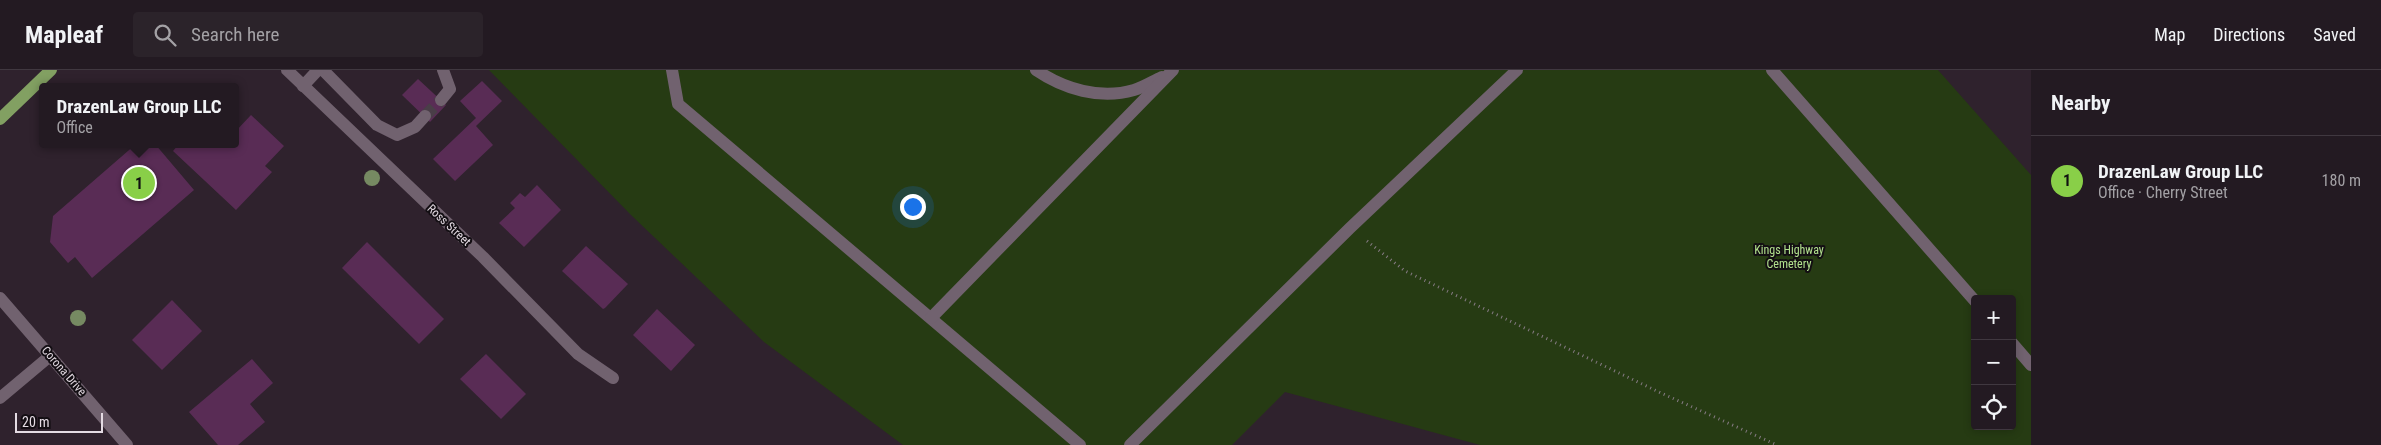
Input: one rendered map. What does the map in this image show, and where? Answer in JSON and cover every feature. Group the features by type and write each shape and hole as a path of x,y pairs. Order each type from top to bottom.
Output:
{"main road":[{"path":"0,119 50,70"}],"street":[{"name":"Ross Street","path":"287,70 483,257 578,354 613,378"},
{"path":"303,86 318,70"},
{"path":"323,70 377,125 397,135 415,127 425,116"},
{"path":"440,100 450,90 443,70"},
{"path":"672,70 678,104 1080,445"},
{"path":"1036,70 1056,84 1095,94 1134,90 1171,72"},
{"path":"1130,445 1350,228 1517,70"},
{"path":"1772,70 1971,296"},
{"path":"931,318 1171,72"},
{"name":"Corona Drive","path":"0,298 127,445"},
{"path":"2016,348 2031,365"},
{"path":"0,398 50,356"}],"path":[{"path":"1350,228 1405,271 1661,394 1777,445"}],"green space":[{"name":"Kings Highway Cemetery","path":"489,70 1938,70 2031,175 2031,445 1480,445 1285,392 1232,445 903,445 764,342 631,215"}],"building":[{"path":"418,79 446,105 430,122 402,95"},
{"path":"482,81 502,101 476,126 493,145 455,181 433,159 476,118 460,101"},
{"path":"251,115 284,146 265,166 272,172 236,210 173,151 176,148 239,148 239,128"},
{"path":"131,148 158,148 194,190 92,278 75,257 68,263 50,242 53,216"},
{"path":"537,185 561,210 524,247 499,223 515,208 510,203 520,193 525,197"},
{"path":"367,242 444,319 419,344 342,268"},
{"path":"586,246 628,284 603,309 562,271"},
{"path":"172,300 202,331 162,370 132,340"},
{"path":"657,309 695,345 671,371 633,335"},
{"path":"486,354 526,394 501,419 460,379"},
{"path":"252,359 273,383 250,404 265,422 238,445 218,445 189,412"}],"tunnel":[{"path":"425,116 441,100"}],"place":[{"name":"DrazenLaw Group LLC","path":"139,183"}]}
